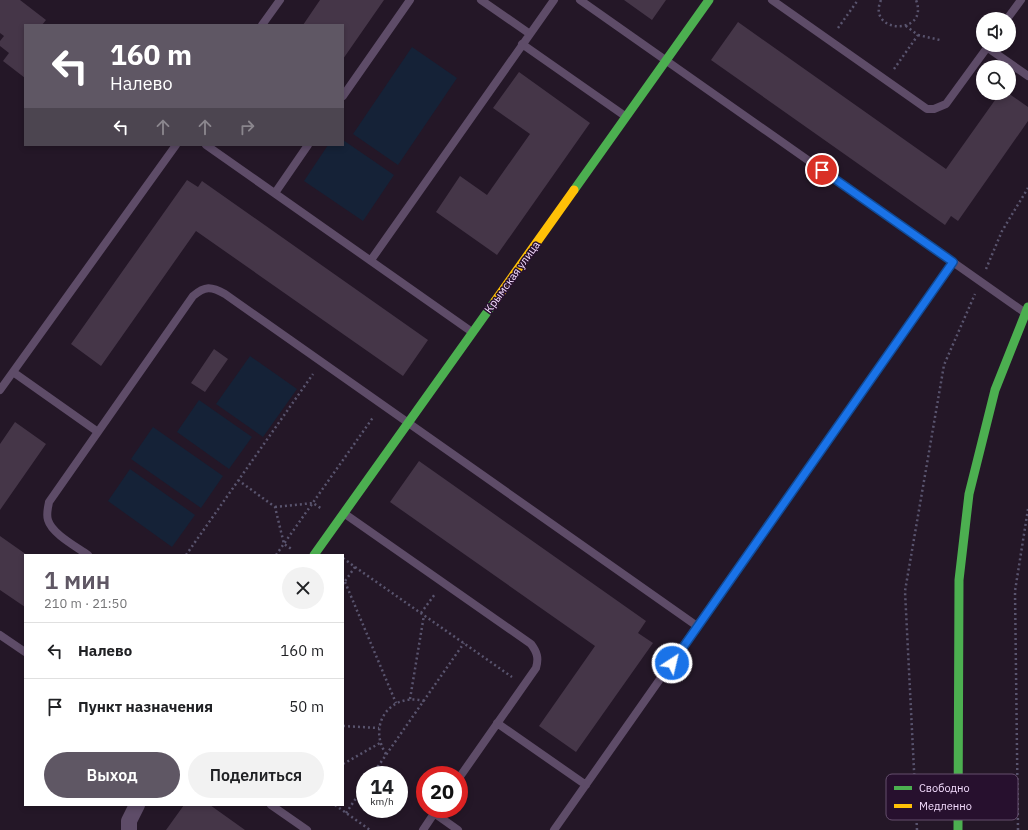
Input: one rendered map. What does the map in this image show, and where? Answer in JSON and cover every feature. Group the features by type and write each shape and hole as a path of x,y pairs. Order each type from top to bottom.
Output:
{"street":[{"name":"Крымская улица","path":"315,554 709,0"},
{"path":"958,774 959,580 969,494 995,390 1027,310"},
{"path":"129,830 129,821 136,806"},
{"path":"958,820 958,830"}],"lane":[{"path":"263,24 280,0"},
{"path":"344,95 410,0"},
{"path":"481,0 530,34"},
{"path":"371,260 554,0"},
{"path":"580,0 980,281 1027,310"},
{"path":"772,0 927,109 940,108 952,98 984,52"},
{"path":"1013,12 1021,0"},
{"path":"522,44 626,117"},
{"path":"996,52 1028,76"},
{"path":"0,390 175,146"},
{"path":"207,146 473,332"},
{"path":"275,193 307,146"},
{"path":"554,830 953,262"},
{"path":"87,554 57,533 51,526 47,513 49,502 193,296 201,290 208,288 216,289 225,294 697,626"},
{"path":"13,372 98,432"},
{"path":"341,517 443,583 535,649 538,661 536,668 467,766"},
{"path":"0,635 24,651"},
{"path":"497,723 586,785"},
{"path":"272,806 307,830"},
{"path":"423,830 431,818"},
{"path":"444,818 458,830"}],"path":[{"path":"830,40 858,0"},
{"path":"881,0 879,5 880,15 886,23 896,27 906,26 913,21 917,13 918,5 916,0"},
{"path":"906,26 918,35 940,40"},
{"path":"886,80 918,35"},
{"path":"914,774 905,591 944,365 1002,231 1028,188"},
{"path":"187,554 321,362"},
{"path":"277,554 382,404"},
{"path":"238,480 275,507 284,544 295,551"},
{"path":"275,507 313,502 341,517"},
{"path":"1017,774 1015,591 1028,509"},
{"path":"344,559 524,685"},
{"path":"355,567 344,583 396,703"},
{"path":"421,613 443,583"},
{"path":"410,699 424,615"},
{"path":"378,766 464,643"},
{"path":"386,754 380,743 379,728 384,714 396,703 410,699 424,701"},
{"path":"344,726 379,728"},
{"path":"344,763 380,743"},
{"path":"346,813 356,798"},
{"path":"336,806 370,830"},
{"path":"916,820 917,830"},
{"path":"1018,820 1018,830"}],"shaded area":[{"path":"412,47 457,78 398,165 353,134"},
{"path":"344,141 394,175 363,221 304,181 327,146 344,146"},
{"path":"250,356 297,389 263,437 216,404"},
{"path":"199,400 252,437 229,469 177,432"},
{"path":"153,427 223,476 201,508 131,459"},
{"path":"130,469 195,515 172,547 108,501"}],"building":[{"path":"0,0 20,0 46,20 43,24 24,24 24,77 3,61 9,53 0,46 0,41 4,36 0,33"},
{"path":"320,0 384,0 344,58 344,24 304,24"},
{"path":"624,0 666,0 652,20"},
{"path":"738,22 946,169 995,100 1016,100 1016,99 1028,107 1028,121 958,221 951,216 945,225 711,60"},
{"path":"519,72 590,123 497,255 436,212 460,176 487,195 530,134 493,108"},
{"path":"187,180 198,187 202,181 428,340 403,376 196,231 101,366 71,344"},
{"path":"214,349 228,359 205,392 191,383"},
{"path":"15,422 46,444 0,510 0,444"},
{"path":"419,461 646,621 638,633 653,643 576,752 539,726 595,646 390,502"},
{"path":"0,536 26,554 24,554 24,606 0,590"},
{"path":"183,806 211,806 245,830 166,830"}],"traffic: fast":[{"path":"574,190 709,0"},
{"path":"315,554 495,301"},
{"path":"958,774 959,580 969,494 995,390 1028,307"},
{"path":"958,820 958,830"}],"traffic: slow":[{"path":"495,301 574,190"}],"route":[{"path":"672,663 953,262 822,170"}]}
